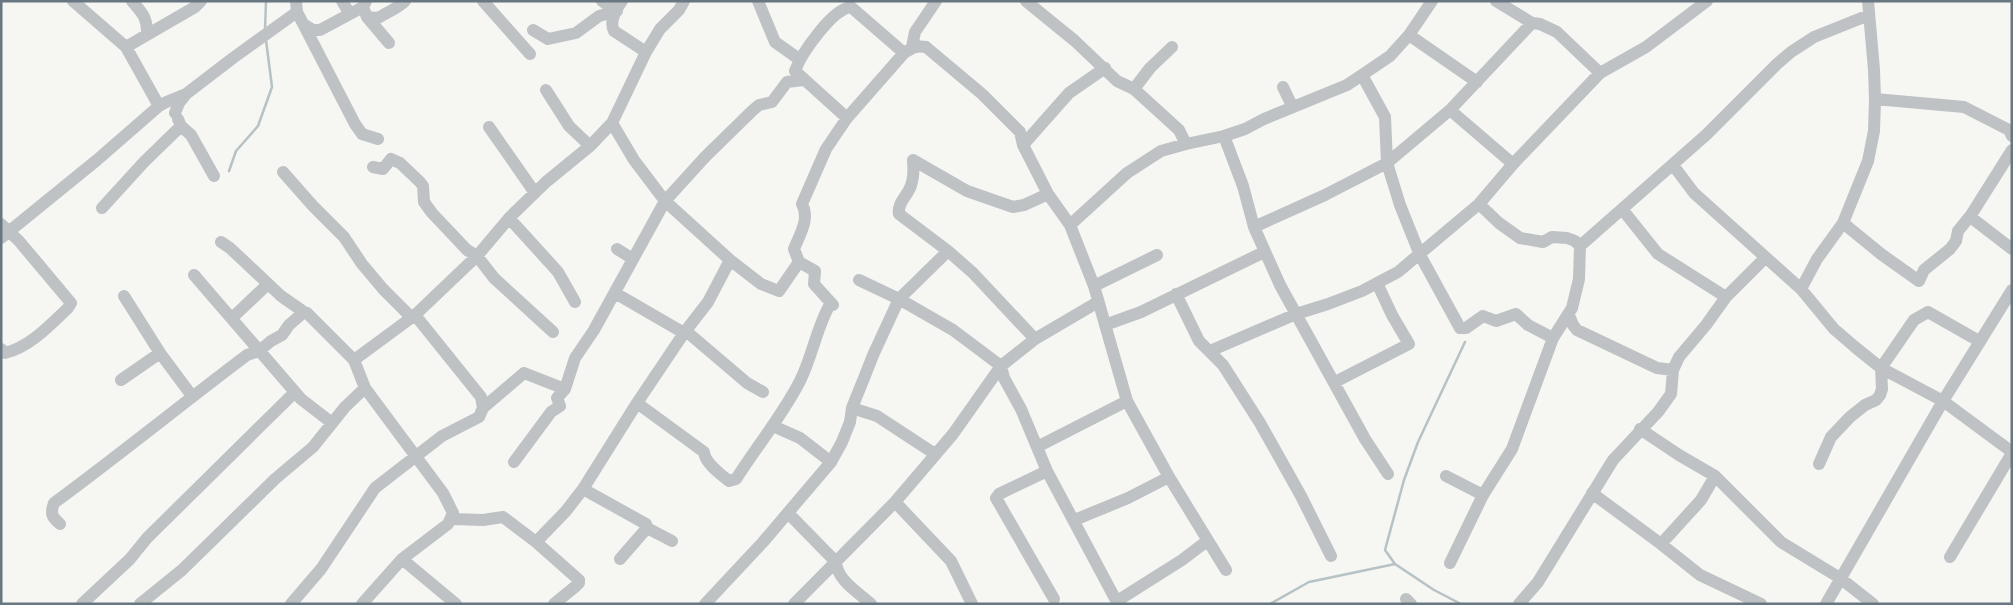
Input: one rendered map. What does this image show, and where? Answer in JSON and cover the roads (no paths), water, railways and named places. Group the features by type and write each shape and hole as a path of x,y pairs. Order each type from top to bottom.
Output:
{"street":[{"path":"132,1 144,16 146,34"},
{"path":"126,47 201,1"},
{"path":"342,1 350,14"},
{"path":"365,8 378,18 384,13 398,8 405,1"},
{"path":"483,1 530,54"},
{"path":"602,1 620,6"},
{"path":"354,360 414,316 477,256 535,193 590,146 612,123 646,52 660,29 679,10 684,1"},
{"path":"758,1 775,42 799,59"},
{"path":"637,403 704,452 705,458 729,481 736,479 774,426 801,380 820,322 829,306 833,304 814,284 815,271 799,262 794,249 806,220 806,211 802,204 826,149 847,118 908,50 915,32 936,1"},
{"path":"1026,1 1075,41 1117,81 1134,89 1180,130 1186,144"},
{"path":"1070,225 1096,199 1127,173 1161,151 1246,129 1292,106 1311,101 1347,85 1390,56 1409,35 1432,1"},
{"path":"1496,1 1532,23 1540,24 1557,32 1600,73"},
{"path":"1210,352 1296,314 1328,304 1398,272 1479,204 1513,164 1600,73 1646,47 1707,1"},
{"path":"1801,288 1817,259 1843,222 1868,161 1874,131 1875,99 1868,1"},
{"path":"78,3 126,47 161,105 176,113"},
{"path":"534,30 548,39 576,33 599,16 620,6"},
{"path":"620,6 612,20 614,31 646,52"},
{"path":"847,118 795,71 799,59 822,28 846,7 851,6 908,50"},
{"path":"1,349 5,353 13,351 38,337 68,308 70,303 19,241 4,232 98,160 161,105 186,94 296,7 355,124 362,134 378,138"},
{"path":"305,25 313,30 320,30 365,8"},
{"path":"365,8 389,44"},
{"path":"1450,563 1484,495 1512,449 1553,338 1569,315 1579,279 1580,246 1673,164 1791,52 1814,37 1869,15"},
{"path":"1254,227 1325,195 1388,163 1450,110 1532,23"},
{"path":"1409,35 1478,82"},
{"path":"908,50 920,46 926,48 982,94 1020,132 1023,144 1048,194 1070,225 1094,286 1127,400 1169,477 1226,570"},
{"path":"1134,89 1150,68 1172,47"},
{"path":"1023,144 1069,93 1104,68"},
{"path":"1362,75 1385,117 1388,163 1400,204 1420,255 1460,328 1466,328 1483,316 1496,321 1516,314 1528,325 1553,338"},
{"path":"514,462 551,412 560,406 557,398 565,389 575,358 594,330 665,201 746,116 759,105 772,102 787,82 803,80"},
{"path":"1283,87 1292,106"},
{"path":"546,90 569,126 590,146"},
{"path":"186,94 179,103 176,113 181,126 191,135 214,176"},
{"path":"1875,99 1964,107 2009,130 2012,136"},
{"path":"1450,110 1513,164"},
{"path":"612,123 634,160 665,201 730,260 761,284 778,291 799,262"},
{"path":"102,208 144,162 181,126"},
{"path":"489,127 535,193"},
{"path":"1224,136 1243,186 1254,227 1264,252 1365,439 1388,474"},
{"path":"1843,222 1881,254 1919,281 1924,270 1950,249 1956,241 1958,231 1971,215 2012,150"},
{"path":"373,167 383,169 391,159 400,163 423,186 424,202 432,213 466,250 477,256 494,278 554,332"},
{"path":"1035,339 1000,301 948,251 899,214 899,206 909,189 915,173 913,160 967,192 1013,207 1024,205 1048,194"},
{"path":"1673,164 1694,193 1801,288 1834,329 1881,368 1943,401 2012,452 1950,558"},
{"path":"283,172 313,206 344,236 362,264 383,289 414,316 481,397 483,408"},
{"path":"1479,204 1499,223 1520,238 1542,242 1552,238 1567,238 1580,246"},
{"path":"1622,209 1658,254 1726,297"},
{"path":"1971,215 1973,219 2012,249"},
{"path":"510,218 558,272 575,302"},
{"path":"221,242 230,248 281,296 310,314 354,360 366,388 443,493 453,513 452,519 448,524 402,559 362,604"},
{"path":"617,249 633,259"},
{"path":"705,604 788,513 831,462 842,442 850,422 852,408 874,353 899,299 948,251"},
{"path":"1105,325 1141,312 1264,252"},
{"path":"1094,286 1157,255"},
{"path":"1519,604 1538,582 1613,460 1640,429 1658,412 1671,394 1672,370 1679,356 1706,325 1726,297 1765,258"},
{"path":"536,542 566,511 583,489 637,403 685,332 708,302 730,260"},
{"path":"194,275 301,399 332,423"},
{"path":"859,280 899,299 952,330 1000,366 1047,471 1117,603 1207,541"},
{"path":"1335,382 1409,344 1392,315 1377,283"},
{"path":"232,318 268,284"},
{"path":"1826,604 1943,401 2012,290"},
{"path":"615,292 685,332 748,383 763,392"},
{"path":"1176,294 1200,341 1223,365 1260,423 1301,496 1331,556"},
{"path":"124,296 160,354 192,396"},
{"path":"794,604 895,502 953,434 1000,366 1035,339 1098,302"},
{"path":"60,524 53,518 51,513 54,503 247,355 259,351 270,341 282,335 304,312"},
{"path":"1819,464 1831,437 1850,417 1865,405 1876,400 1880,395 1882,390 1881,368 1914,320 1928,312 1979,341"},
{"path":"1569,315 1577,330 1658,368 1672,370"},
{"path":"121,380 160,354"},
{"path":"291,604 321,569 375,488 442,436 479,417 483,408 524,373 565,389"},
{"path":"140,604 182,570 276,479 313,447 345,407 366,388"},
{"path":"82,604 130,559 147,538 295,392"},
{"path":"1037,447 1127,400"},
{"path":"852,408 877,416 934,454"},
{"path":"774,426 800,438 831,462"},
{"path":"1640,429 1714,476 1781,542 1840,578 1873,604"},
{"path":"1047,471 998,494 996,498 1054,599"},
{"path":"1446,476 1484,495"},
{"path":"1661,544 1701,500 1714,476"},
{"path":"1073,518 1078,519 1128,498 1169,477"},
{"path":"583,489 645,522 647,528 672,541"},
{"path":"1592,493 1700,575 1762,604"},
{"path":"895,502 951,561 972,604"},
{"path":"788,513 836,562 840,576 871,604"},
{"path":"452,519 483,520 503,517 536,542 579,580 576,586 554,604"},
{"path":"620,558 647,528"},
{"path":"402,559 456,604"}],"waterway":[{"path":"265,30 266,1"},
{"path":"229,171 236,151 258,126 272,87 266,40"},
{"path":"1395,564 1385,550 1404,480 1418,442 1465,342"},
{"path":"1270,604 1309,582 1395,564 1434,590 1461,604"}]}
